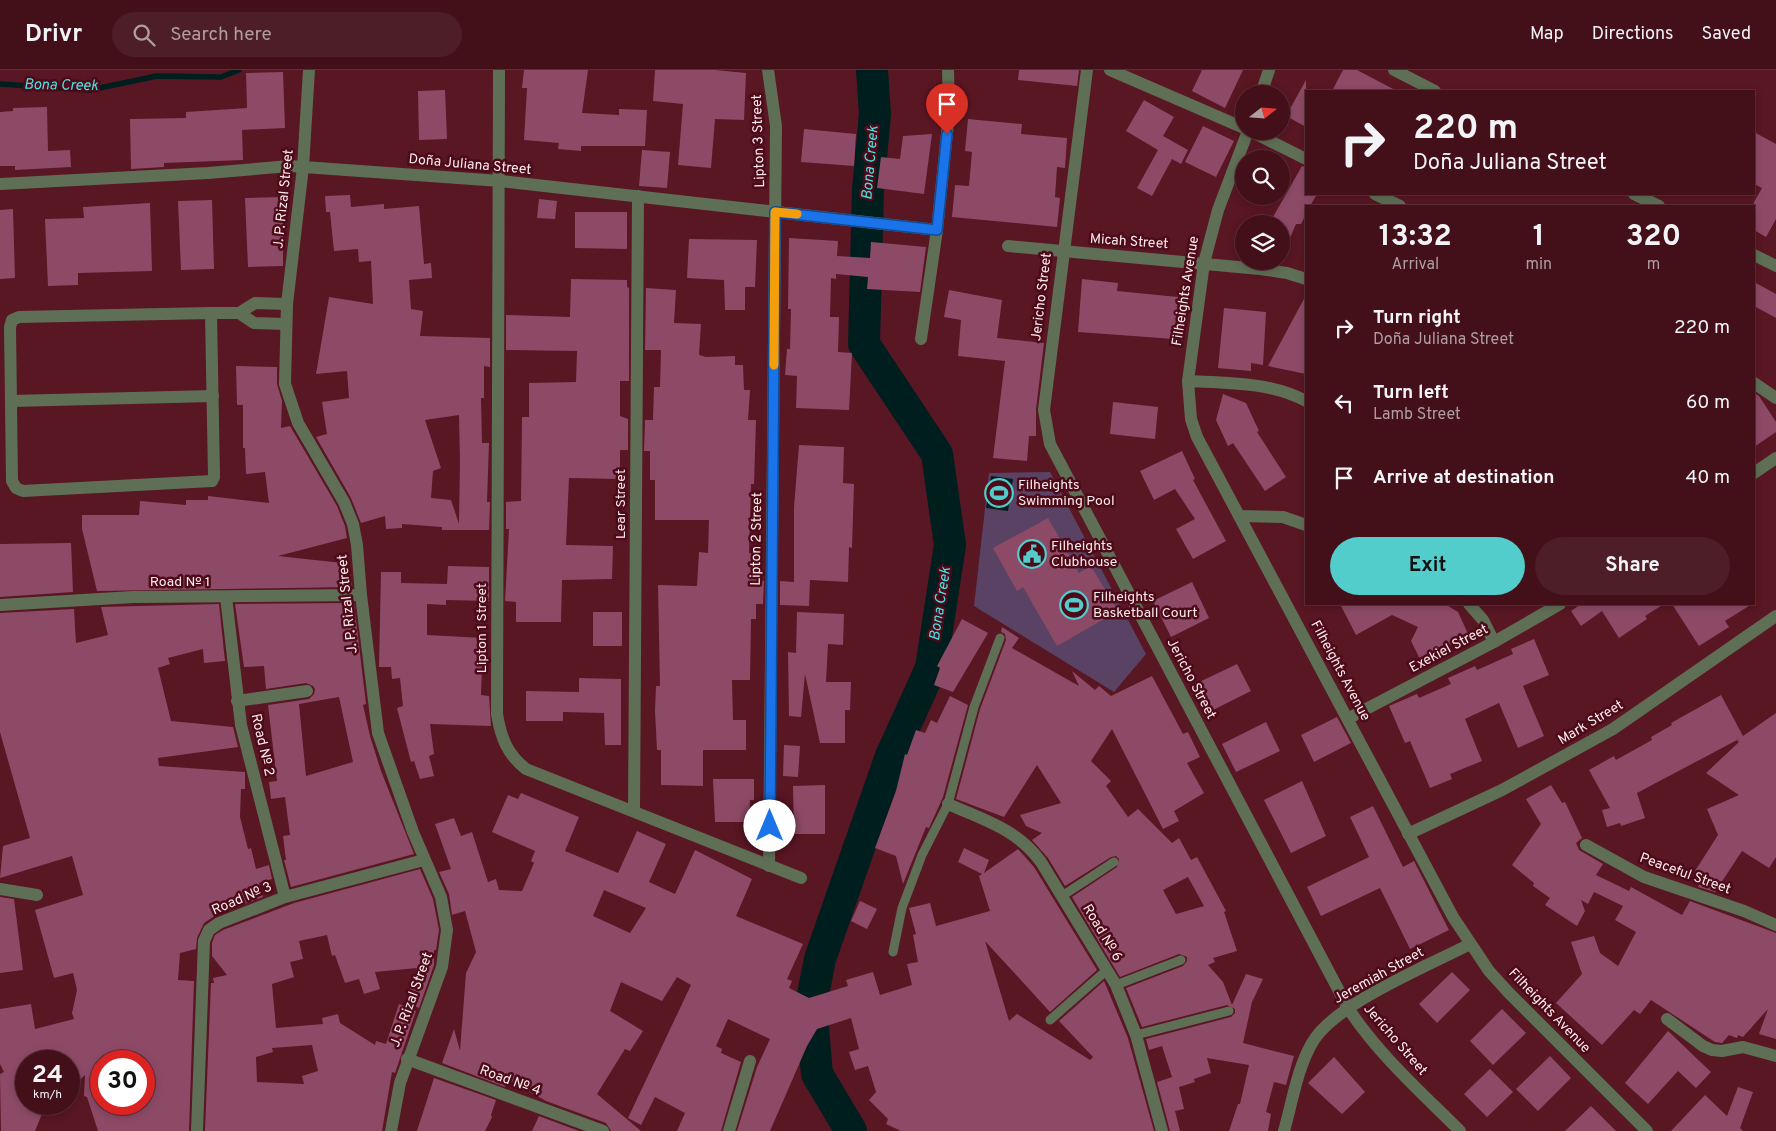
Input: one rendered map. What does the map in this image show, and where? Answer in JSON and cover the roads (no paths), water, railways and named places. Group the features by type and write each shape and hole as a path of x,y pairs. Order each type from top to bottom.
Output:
{"street":[{"name":"J. P. Rizal Street","path":"309,70 303,167 287,304 284,376 290,403 298,423 344,502 352,524 357,545 361,595 378,733 424,860 441,897 447,930 442,967 406,1059 393,1114 391,1131"},
{"path":"499,70 500,181"},
{"name":"Lipton 3 Street","path":"768,70 776,126 775,212"},
{"path":"920,339 937,230 949,114 948,70"},
{"name":"Jericho Street","path":"1087,70 1062,252 1044,410 1050,444 1348,1008 1362,1029 1384,1055 1460,1131"},
{"path":"1110,70 1235,124"},
{"path":"1264,85 1269,70"},
{"path":"1394,70 1433,90"},
{"name":"Filheights Avenue","path":"1245,140 1218,210 1204,263 1188,381 1191,419 1198,437 1238,516 1349,718 1408,834 1470,944 1489,971 1509,993 1647,1131"},
{"path":"1267,140 1305,159"},
{"name":"Doña Juliana Street","path":"0,184 303,167 500,181 937,230"},
{"name":"Lipton 1 Street","path":"500,181 497,714 505,746 515,760 526,769 801,878"},
{"path":"1378,195 1398,205"},
{"path":"1636,195 1657,205"},
{"name":"Lear Street","path":"634,811 638,196"},
{"name":"Lipton 2 Street","path":"770,866 775,212"},
{"name":"Micah Street","path":"1008,246 1278,271 1305,279"},
{"path":"1755,256 1776,266"},
{"path":"211,313 214,477 212,482 23,491 16,488 12,481 10,328 12,320 19,317 211,313 239,313 255,303 287,304"},
{"path":"239,313 254,323 286,324"},
{"path":"1188,381 1258,385 1281,390 1305,400"},
{"path":"1755,384 1776,398"},
{"path":"11,401 213,396"},
{"path":"1755,472 1776,458"},
{"path":"1238,516 1283,516 1305,525"},
{"name":"Road № 1","path":"0,605 133,597 361,595"},
{"name":"Road № 2","path":"226,597 237,701 285,897"},
{"path":"1470,605 1483,620 1494,642"},
{"name":"Exekiel Street","path":"1349,718 1494,642 1558,605"},
{"name":"Mark Street","path":"1408,834 1502,790 1613,729 1776,616"},
{"path":"237,701 306,691"},
{"name":"Road № 6","path":"948,804 1016,835 1030,847 1116,985 1136,1035 1162,1131"},
{"name":"Peaceful Street","path":"1586,845 1644,877 1776,925"},
{"name":"Road № 3","path":"197,1131 204,940 209,930 219,923 285,897 424,860"},
{"path":"0,889 37,895"},
{"name":"Jeremiah Street","path":"1284,1131 1303,1065 1312,1043 1325,1025 1348,1008 1470,944"},
{"path":"1667,1019 1703,1046 1712,1050 1722,1051 1742,1047 1776,1056"},
{"name":"Road № 4","path":"406,1059 603,1131"},
{"path":"729,1131 750,1061"}],"lane":[{"path":"893,952 902,908 922,855 948,804 974,707 1000,638"},
{"path":"1062,896 1114,862"},
{"path":"1116,985 1181,960"},
{"path":"1050,1020 1107,970"},
{"path":"1136,1035 1229,1011"}],"water":[{"name":"Filheights Swimming Pool","path":"991,476 1013,479 1008,511 986,508"}],"waterway":[{"name":"Bona Creek","path":"0,84 90,90 157,76 221,77 239,70"},
{"name":"Bona Creek","path":"851,1131 817,1074 811,1005 820,959 891,756 931,668 950,545 937,454 864,344 868,190 875,114 872,70"}],"place":[{"name":"Filheights Swimming Pool","path":"999,493"},
{"name":"Filheights Clubhouse","path":"1032,554"},
{"name":"Filheights Basketball Court","path":"1074,605"}]}
